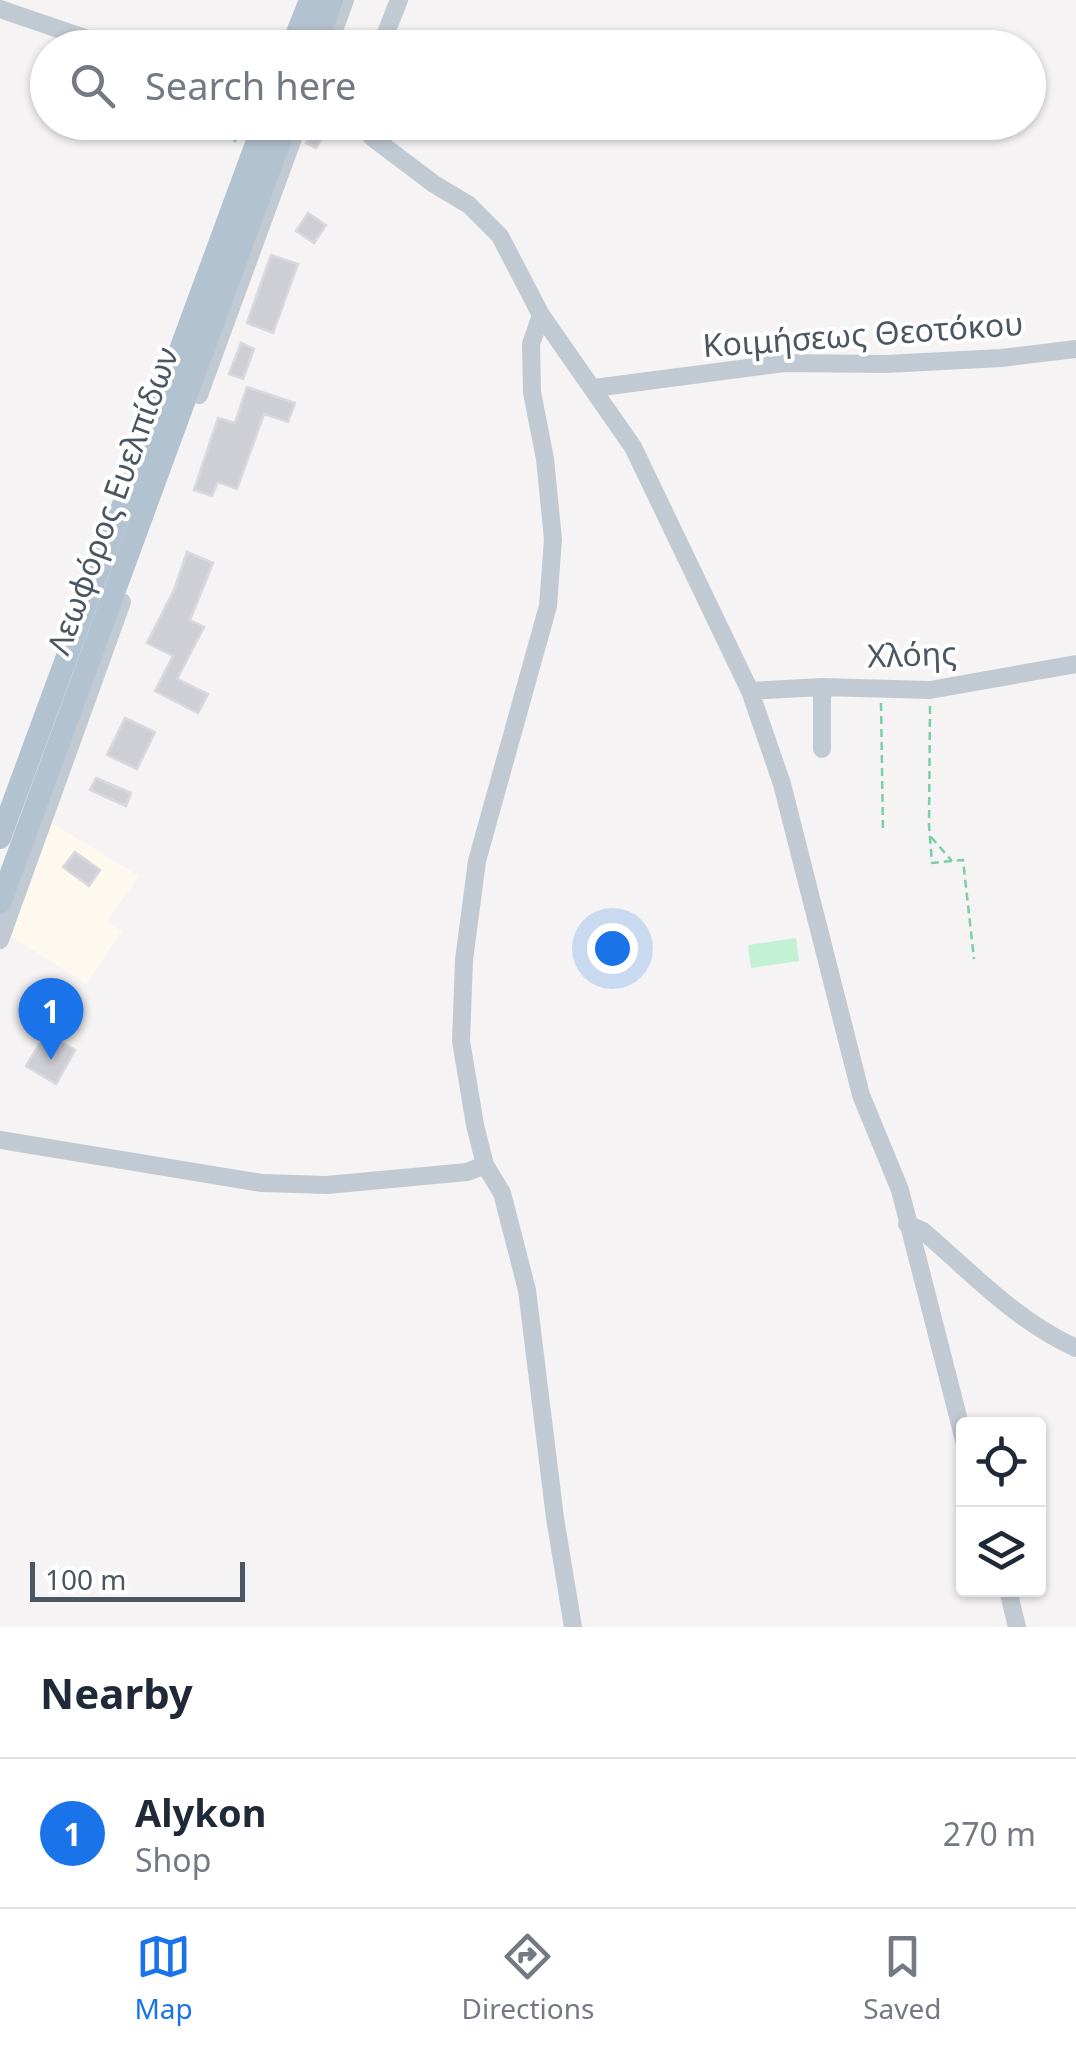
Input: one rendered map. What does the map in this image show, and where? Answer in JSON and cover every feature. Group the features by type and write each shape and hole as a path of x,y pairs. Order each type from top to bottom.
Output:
{"main road":[{"path":"298,30 310,0"},
{"path":"323,30 332,0"},
{"name":"Λεωφόρος Ευελπίδων","path":"0,838 257,140"},
{"name":"Λεωφόρος Ευελπίδων","path":"0,903 280,140"}],"street":[{"path":"334,30 345,0"},
{"path":"387,30 398,0"},
{"path":"0,9 61,30"},
{"path":"0,940 292,140"},
{"path":"376,140 481,216 500,236 541,314 634,448 750,691 782,784 861,1095 889,1162 958,1417"},
{"path":"541,314 530,344 532,392 552,539 548,606 478,860 464,960 462,1041 485,1165 502,1193 527,1290 555,1518 573,1627"},
{"name":"Κοιμήσεως Θεοτόκου","path":"594,388 784,363 886,364 1001,358 1076,349"},
{"name":"Χλόης","path":"750,691 822,687 930,690 1076,664"},
{"path":"822,687 822,749"},
{"path":"0,1140 262,1183 327,1185 467,1172 485,1165"},
{"path":"907,1224 923,1231 1017,1314 1076,1348"},
{"path":"1010,1597 1017,1627"}],"path":[{"path":"881,687 883,832"},
{"path":"930,690 932,863 963,860 974,959"},
{"path":"930,836 952,861"}],"shaded area":[{"path":"49,821 139,876 107,922 122,931 86,984 9,935"}],"green space":[{"path":"796,938 799,961 751,968 748,945"}],"building":[{"path":"308,140 321,140 316,148 306,143"},
{"path":"308,213 326,225 314,243 296,231"},
{"path":"271,255 298,264 273,333 247,323"},
{"path":"241,343 254,349 243,379 229,374"},
{"path":"247,387 295,403 288,422 264,414 237,489 218,482 212,496 194,490 218,418 235,423"},
{"path":"187,552 213,563 190,620 204,627 177,679 208,694 198,713 155,691 173,656 147,643 174,590"},
{"path":"125,718 155,732 137,769 107,755"},
{"path":"96,778 131,793 126,806 90,790"},
{"path":"75,852 100,870 89,886 63,867"},
{"path":"46,1033 75,1050 56,1084 26,1066"}],"place":[{"name":"Alykon","path":"51,1060"}]}
